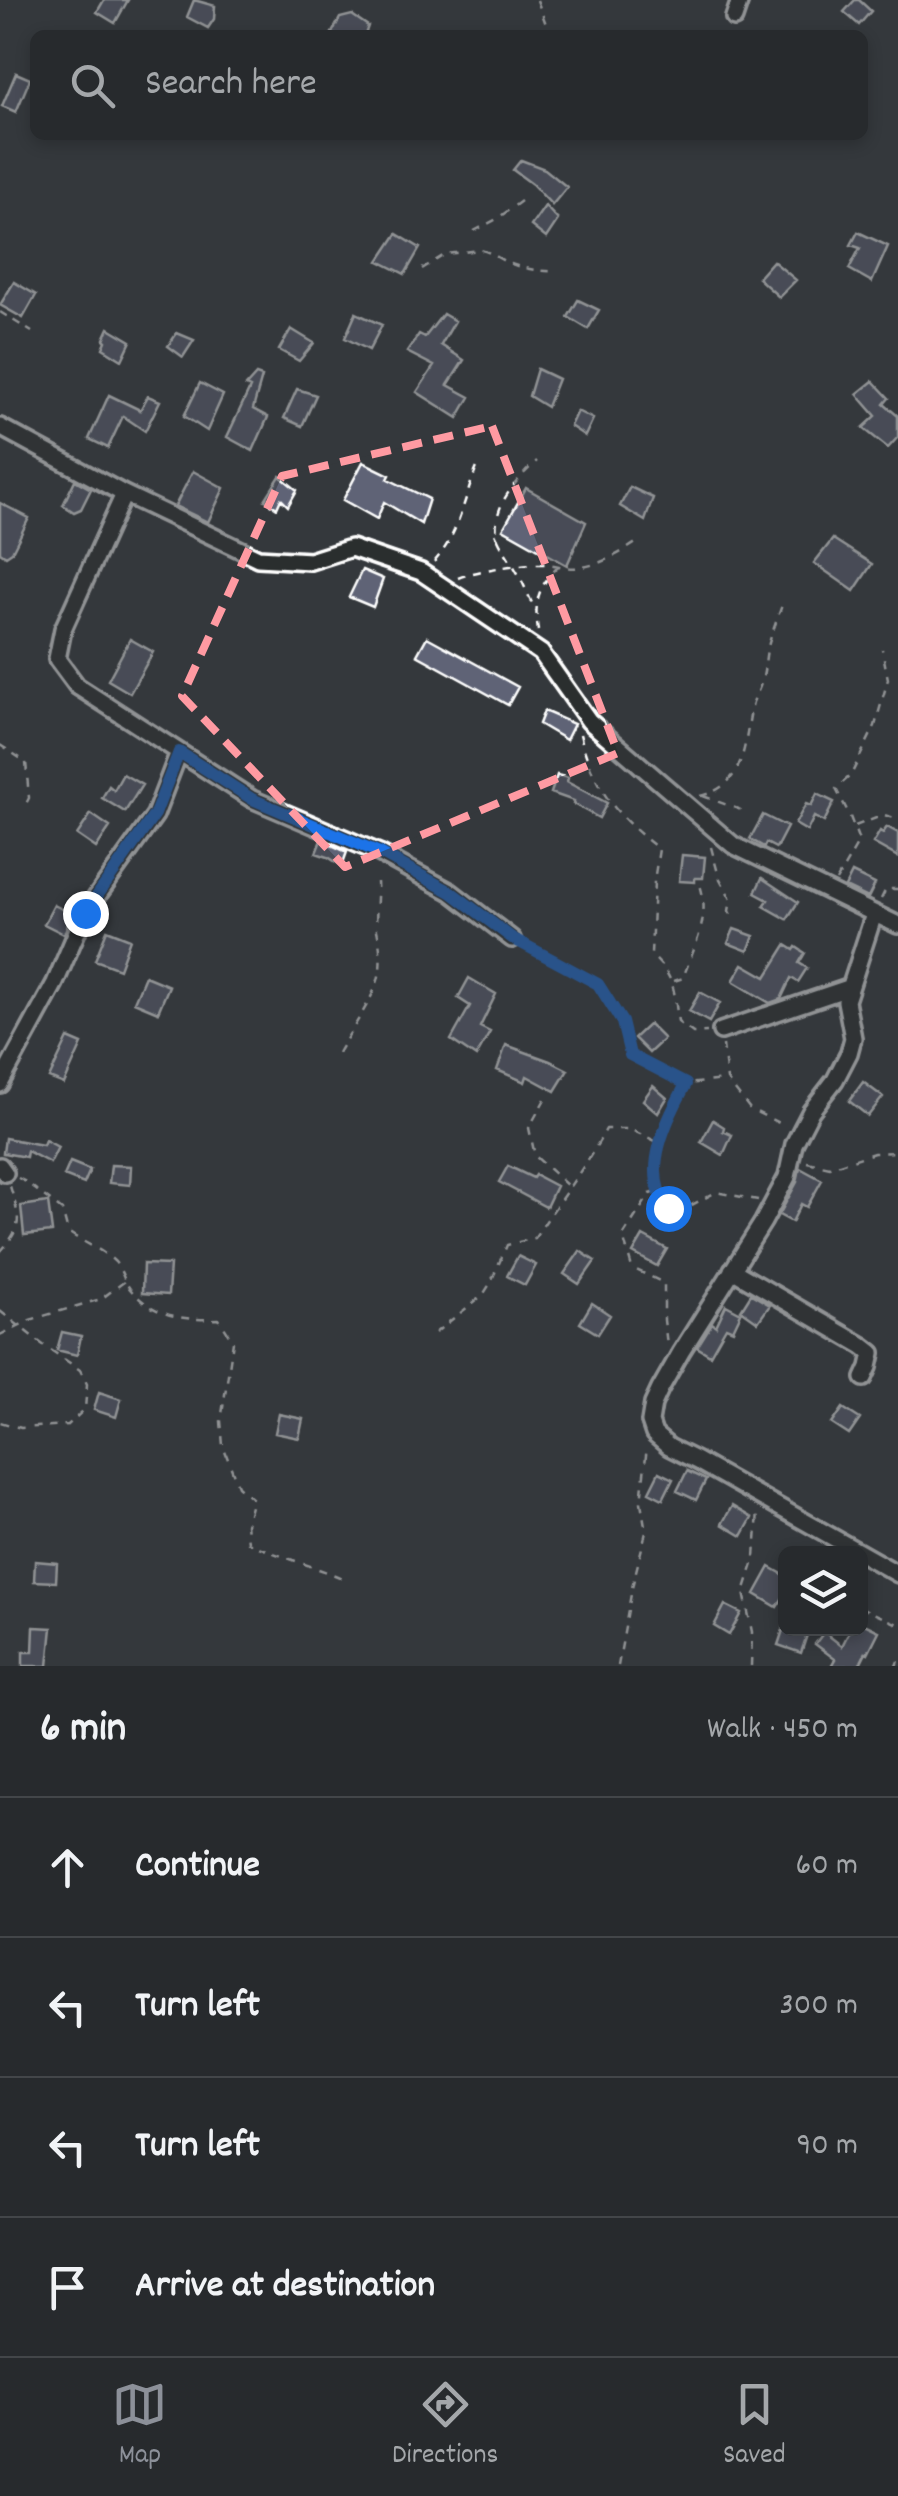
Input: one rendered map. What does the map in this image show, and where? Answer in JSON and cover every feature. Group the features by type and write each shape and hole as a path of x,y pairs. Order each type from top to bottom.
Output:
{"street":[{"path":"734,18 740,0"},
{"path":"0,427 124,494 258,558 310,561 351,548 421,572 540,652 589,720 733,845 898,926"},
{"path":"124,494 63,628 57,659 77,686 252,799 380,853 451,892 512,938"},
{"path":"0,1084 55,982 85,913 155,814 179,752"},
{"path":"874,914 848,988 846,1002 854,1038 849,1053 801,1130 787,1177 660,1388 650,1422 654,1434 669,1447 898,1574"},
{"path":"721,1031 848,988"},
{"path":"732,1270 872,1353 864,1378"}],"path":[{"path":"537,0 548,30"},
{"path":"474,232 521,201"},
{"path":"422,269 446,254 486,250 519,266 544,272 555,270"},
{"path":"0,312 32,332"},
{"path":"421,572 448,546 480,460"},
{"path":"536,461 511,487 494,526 537,611"},
{"path":"494,534 498,539"},
{"path":"446,589 469,573 546,564 569,569 586,567 639,541"},
{"path":"540,652 537,598 544,581 558,566"},
{"path":"680,799 716,792 742,758 754,700 764,678 768,648 782,605"},
{"path":"829,892 859,841 836,789 852,775 875,726 888,679 882,649"},
{"path":"582,710 580,737 594,776 614,810 658,848 651,955 672,981 678,1022 693,1033 721,1031 727,1080 750,1109 776,1123 801,1130"},
{"path":"0,745 26,762 25,806"},
{"path":"702,796 746,812"},
{"path":"854,826 884,815 898,819"},
{"path":"711,848 719,877 732,899 729,911 734,920"},
{"path":"338,1053 380,974 377,882"},
{"path":"672,981 683,978 704,924 700,885"},
{"path":"874,914 886,888 898,888"},
{"path":"512,938 598,984 622,1022 630,1055 686,1084 727,1080"},
{"path":"676,1214 657,1192 655,1167 666,1121 686,1084"},
{"path":"545,1099 530,1128 535,1156 570,1188"},
{"path":"435,1333 483,1295 507,1245 535,1238 606,1128 629,1129 660,1143"},
{"path":"791,1157 830,1166 874,1153 898,1152"},
{"path":"0,1252 17,1232 18,1211 3,1170"},
{"path":"3,1170 62,1210 68,1232 117,1264 125,1282 149,1306 187,1320 220,1319 232,1340 220,1422 223,1446 238,1486 253,1500 246,1524 248,1542 276,1556 316,1566 342,1578"},
{"path":"657,1192 650,1194 623,1236 632,1268 664,1282 671,1371"},
{"path":"676,1214 716,1192 772,1203"},
{"path":"676,1214 676,1223"},
{"path":"0,1335 51,1313 101,1300 125,1282"},
{"path":"0,1311 80,1370 87,1384 86,1409 68,1425 21,1428 0,1422"},
{"path":"618,1666 646,1532 641,1502 650,1422"},
{"path":"751,1666 752,1632 744,1592 755,1558 758,1495"},
{"path":"868,1611 898,1624"}],"highlighted area":[{"path":"492,426 618,753 345,867 182,696 282,476"}],"building":[{"path":"104,0 128,0 115,23 97,12"},
{"path":"194,0 215,6 208,28 187,17"},
{"path":"855,0 871,11 859,25 844,12"},
{"path":"352,15 368,26 367,30 334,30 340,18"},
{"path":"16,73 30,79 16,112 2,106"},
{"path":"521,160 545,169 567,187 552,205 513,170"},
{"path":"545,206 558,220 546,238 531,226"},
{"path":"858,232 888,246 872,282 849,269 860,248 851,245"},
{"path":"397,234 420,248 405,274 379,261"},
{"path":"773,261 796,280 779,297 758,278"},
{"path":"14,282 36,295 23,318 0,305"},
{"path":"578,300 599,310 588,329 568,317"},
{"path":"356,313 382,325 369,350 345,338"},
{"path":"443,314 455,321 441,345 464,360 448,385 470,397 458,418 417,392 434,366 407,352 419,334 425,337"},
{"path":"109,328 131,341 122,360 103,348"},
{"path":"291,329 314,343 299,361 279,350"},
{"path":"177,333 194,340 183,357 168,346"},
{"path":"537,369 558,379 547,407 529,396"},
{"path":"256,375 262,377 253,409 268,417 253,451 227,437 250,388 246,386"},
{"path":"873,381 889,398 884,404 898,416 898,437 888,448 863,428 876,416 857,394"},
{"path":"200,383 223,395 207,431 184,416"},
{"path":"297,389 316,395 302,426 284,418"},
{"path":"109,395 140,410 148,396 160,401 145,431 123,416 108,448 89,439"},
{"path":"577,411 593,419 585,436 570,426"},
{"path":"363,462 429,499 421,524 384,502 377,519 343,500"},
{"path":"193,471 224,488 208,522 175,506"},
{"path":"280,476 297,490 288,506 281,499 277,508 265,500"},
{"path":"75,480 91,489 81,509 74,512 63,505"},
{"path":"630,487 653,498 645,521 620,506"},
{"path":"526,488 586,522 567,565 503,529"},
{"path":"0,503 29,518 12,552 6,556 0,552"},
{"path":"833,539 872,564 854,591 814,563"},
{"path":"362,570 383,579 373,607 349,597"},
{"path":"427,637 518,687 508,705 417,655"},
{"path":"130,639 153,652 130,693 108,680"},
{"path":"544,711 574,724 566,740 539,724"},
{"path":"123,774 142,785 125,812 102,798 109,786 114,790"},
{"path":"557,775 607,803 599,818 573,804 574,801 551,793"},
{"path":"817,794 834,802 824,822 814,817 807,831 795,824"},
{"path":"91,814 110,827 96,848 77,835"},
{"path":"763,815 787,827 776,848 750,839"},
{"path":"887,827 898,833 898,857 873,843"},
{"path":"321,840 347,852 342,866 316,853"},
{"path":"682,855 705,857 703,878 679,881"},
{"path":"852,873 875,884 868,898 845,887"},
{"path":"762,878 798,902 787,919 764,906 768,900 755,893"},
{"path":"54,905 72,914 64,934 44,924"},
{"path":"734,929 754,936 748,951 728,943"},
{"path":"107,930 130,939 119,969 95,960"},
{"path":"786,945 805,953 799,963 807,968 798,982 791,978 781,999 770,1003 733,981 743,964 766,977"},
{"path":"145,976 169,986 158,1012 134,1002"},
{"path":"469,978 496,994 480,1027 490,1032 476,1057 451,1040 470,1006 458,998"},
{"path":"700,992 720,1003 709,1022 689,1011"},
{"path":"649,1024 664,1039 649,1053 634,1038"},
{"path":"68,1038 82,1044 64,1084 49,1078"},
{"path":"506,1045 568,1070 555,1091 527,1076 525,1082 497,1070"},
{"path":"863,1082 883,1097 868,1116 849,1101"},
{"path":"653,1086 667,1098 658,1113 643,1100"},
{"path":"713,1120 732,1135 723,1155 701,1142"},
{"path":"5,1138 43,1145 45,1140 58,1147 50,1163 27,1151 26,1157 3,1153"},
{"path":"70,1162 90,1170 84,1184 64,1176"},
{"path":"111,1165 131,1166 130,1185 109,1183"},
{"path":"508,1166 556,1186 546,1207 499,1182"},
{"path":"800,1168 822,1180 807,1207 801,1204 792,1222 779,1215"},
{"path":"48,1202 52,1232 24,1235 21,1206"},
{"path":"643,1236 667,1249 657,1266 633,1253"},
{"path":"580,1251 595,1261 579,1284 564,1274"},
{"path":"518,1256 536,1265 525,1285 507,1276"},
{"path":"143,1264 170,1265 168,1295 142,1293"},
{"path":"751,1294 770,1305 758,1322 741,1310"},
{"path":"592,1303 610,1315 598,1334 580,1323"},
{"path":"726,1305 741,1313 733,1330 726,1327 710,1355 697,1347 712,1323 716,1326"},
{"path":"62,1332 81,1336 77,1355 57,1350"},
{"path":"99,1392 121,1399 116,1417 94,1410"},
{"path":"843,1408 860,1419 849,1435 832,1424"},
{"path":"279,1414 303,1419 299,1438 275,1433"},
{"path":"687,1471 706,1480 696,1500 677,1491"},
{"path":"659,1472 673,1479 663,1499 649,1492"},
{"path":"732,1506 752,1518 742,1536 722,1524"},
{"path":"35,1561 57,1563 56,1582 34,1581"},
{"path":"770,1567 778,1572 777,1607 755,1594"},
{"path":"725,1605 741,1613 729,1635 714,1626"},
{"path":"868,1626 879,1631 859,1666 831,1666 835,1659 815,1644 821,1636 829,1636 842,1646 847,1636 868,1636"},
{"path":"34,1627 52,1628 48,1666 23,1666 23,1652 33,1652"},
{"path":"781,1636 807,1636 801,1653 778,1645"}],"route":[{"path":"85,913 155,814 179,752 252,799 380,853 451,892 512,938 598,984 622,1022 630,1055 686,1084 666,1121 655,1167 657,1192 668,1208"}]}
